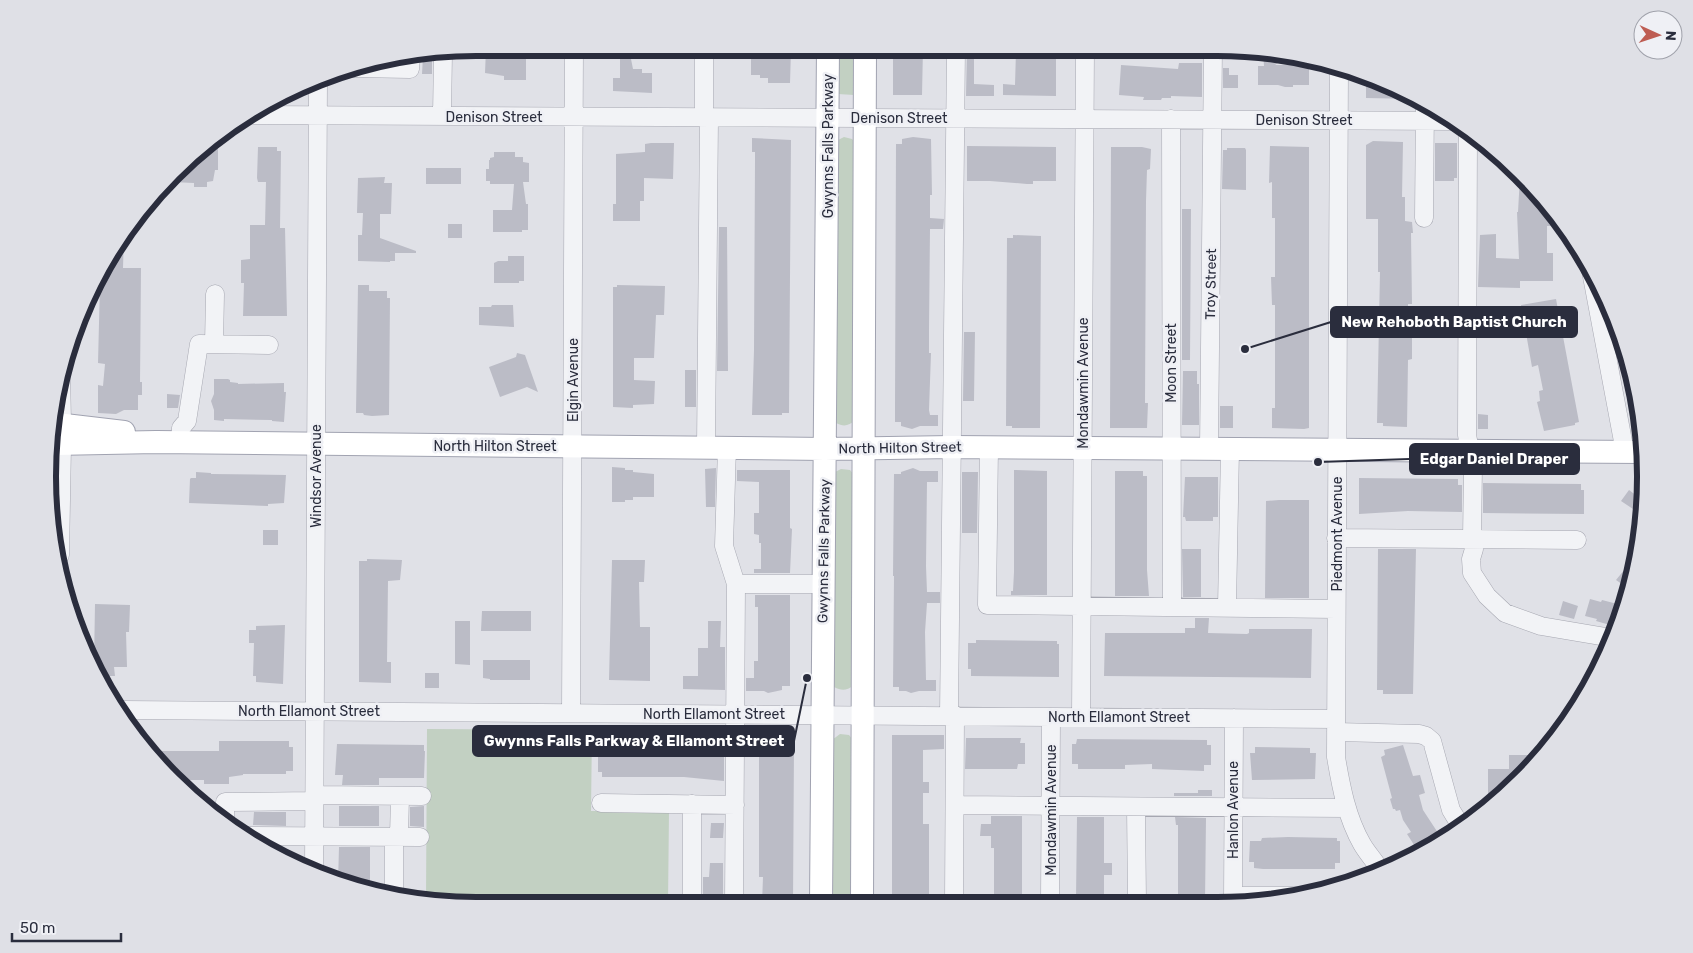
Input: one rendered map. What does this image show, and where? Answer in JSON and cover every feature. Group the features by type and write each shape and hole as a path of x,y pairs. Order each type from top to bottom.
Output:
{"main road":[{"name":"Gwynns Falls Parkway","path":"822,897 828,56"},
{"path":"862,897 866,56"},
{"name":"North Hilton Street","path":"59,434 156,442 317,445 825,449 989,447 1635,452"}],"street":[{"name":"Elgin Avenue","path":"571,713 574,56"},
{"path":"704,56 717,447 724,546 736,584 734,897"},
{"path":"954,897 952,447 956,56"},
{"name":"Mondawmin Avenue","path":"1081,717 1085,56"},
{"name":"Troy Street","path":"1213,56 1219,449 1227,608"},
{"path":"442,116 443,58"},
{"path":"378,68 410,69 411,62"},
{"name":"Piedmont Avenue","path":"1339,75 1336,757 1347,808 1362,845 1377,865"},
{"name":"Windsor Avenue","path":"314,864 318,87"},
{"path":"1424,218 1425,112"},
{"name":"Denison Street","path":"262,115 1440,121"},
{"name":"Moon Street","path":"1171,119 1172,607"},
{"path":"1468,140 1467,435 1473,466 1472,539 1474,549 1471,559 1472,573 1487,596 1505,613 1541,626 1605,637"},
{"path":"214,344 215,294"},
{"path":"1600,306 1635,452"},
{"path":"180,443 181,428 186,421 199,344 268,345"},
{"path":"59,434 60,529"},
{"path":"989,447 988,605 1336,609"},
{"path":"1336,538 1577,540"},
{"path":"736,584 824,584"},
{"name":"North Ellamont Street","path":"127,710 1234,718 1336,725 1426,736 1432,741 1451,810 1457,821"},
{"name":"Mondawmin Avenue","path":"1050,897 1051,717"},
{"name":"Hanlon Avenue","path":"1233,896 1234,718"},
{"path":"394,889 400,796"},
{"path":"225,813 225,802 422,796"},
{"path":"601,803 735,805"},
{"path":"692,804 692,897"},
{"path":"955,806 1347,808"},
{"path":"1136,807 1137,897"},
{"path":"259,836 420,837"}],"green space":[{"path":"836,56 858,56 854,95 838,94"},
{"path":"844,137 852,139 857,144 856,420 848,425 836,423 838,140"},
{"path":"841,469 850,470 855,476 854,685 844,690 834,687 835,472"},
{"path":"427,729 592,730 591,811 669,811 668,897 476,897 426,893"},
{"path":"840,734 849,735 854,741 855,897 830,897 832,740"}],"building":[{"path":"486,56 526,56 526,80 504,80 504,76 485,73"},
{"path":"751,56 791,56 790,83 768,83 768,78 760,78 760,75 751,75"},
{"path":"893,56 923,56 922,95 893,95"},
{"path":"967,56 974,56 974,84 994,85 994,96 966,96"},
{"path":"1016,56 1056,56 1056,96 1003,95 1003,84 1015,85"},
{"path":"432,59 432,74 422,74 423,60"},
{"path":"620,59 631,59 633,69 642,69 642,73 652,73 652,93 613,91 613,78 620,78"},
{"path":"1264,59 1280,61 1275,65 1309,67 1309,85 1285,87 1258,85 1258,66 1264,66"},
{"path":"1179,63 1202,63 1202,97 1171,96 1171,98 1162,98 1161,100 1143,100 1144,97 1119,95 1121,65 1178,69"},
{"path":"1223,68 1229,68 1229,75 1238,75 1238,88 1223,88"},
{"path":"1366,84 1399,99 1366,98"},
{"path":"913,137 931,139 932,195 930,195 930,218 944,219 943,229 930,229 929,353 931,353 929,410 930,415 938,415 938,426 920,426 912,429 901,426 901,422 895,422 895,409 896,144 902,144 902,139"},
{"path":"752,138 791,140 789,413 782,413 782,415 752,415 755,152 752,152"},
{"path":"1373,141 1403,142 1402,197 1405,197 1405,221 1412,222 1413,233 1411,233 1412,304 1408,304 1408,335 1412,335 1412,359 1408,360 1407,427 1383,426 1383,423 1377,423 1380,272 1378,272 1378,219 1366,219 1366,145"},
{"path":"674,143 673,179 644,178 644,201 640,201 640,221 613,221 613,204 616,204 616,154 645,152 645,144"},
{"path":"1435,143 1457,143 1457,178 1454,178 1454,181 1435,181"},
{"path":"967,146 1056,147 1056,181 1033,181 1033,184 1027,184 967,181"},
{"path":"1270,146 1309,147 1309,428 1304,429 1272,428 1272,408 1275,408 1275,305 1272,305 1271,277 1275,277 1275,218 1272,218 1272,182 1269,183"},
{"path":"218,147 218,170 215,170 213,181 207,182 207,187 194,187 194,183 176,182 199,161"},
{"path":"258,147 277,147 277,151 281,151 280,228 285,228 287,316 243,316 244,283 241,283 241,260 250,259 250,225 265,225 266,182 258,182 257,178"},
{"path":"1111,147 1142,147 1151,149 1150,169 1147,170 1146,201 1145,403 1148,403 1147,428 1110,428"},
{"path":"1227,148 1245,148 1246,150 1246,190 1222,189 1223,150 1227,150"},
{"path":"494,152 515,152 515,157 523,157 523,162 529,163 529,182 523,182 526,204 528,204 528,230 522,230 522,232 493,232 493,210 512,210 514,184 490,184 490,181 486,181 486,169 489,169 489,160 494,157"},
{"path":"426,168 461,168 461,184 426,184"},
{"path":"385,177 384,183 392,183 391,214 380,214 380,238 416,251 416,253 395,253 395,261 390,262 358,261 358,235 362,235 363,213 357,213 358,178"},
{"path":"1519,185 1553,225 1547,226 1547,253 1553,253 1553,281 1520,281 1520,288 1478,287 1480,235 1496,234 1496,258 1519,259"},
{"path":"1182,209 1191,209 1190,360 1182,360"},
{"path":"448,224 462,224 462,238 448,238"},
{"path":"719,227 727,227 728,371 717,371"},
{"path":"1013,235 1041,236 1040,428 1012,428 1012,426 1006,426 1007,238 1013,238"},
{"path":"124,249 123,268 141,268 140,382 142,382 142,395 138,395 138,410 124,410 116,414 98,413 98,385 103,386 105,364 98,363 100,291"},
{"path":"508,256 524,256 524,281 519,281 519,283 494,283 494,263 508,261"},
{"path":"358,285 369,285 369,291 387,291 387,298 390,298 389,415 372,416 356,413"},
{"path":"617,285 665,286 664,315 656,315 654,358 634,358 634,380 655,381 654,404 633,405 633,408 613,407 613,287 617,287"},
{"path":"1556,299 1579,422 1575,423 1575,425 1544,431 1537,402 1540,401 1539,391 1543,390 1538,365 1532,367 1521,305"},
{"path":"492,305 513,305 514,327 479,325 479,307 491,307"},
{"path":"964,332 975,332 974,401 963,401"},
{"path":"517,353 525,355 538,392 527,387 500,397 489,367 516,357"},
{"path":"685,370 696,370 696,407 685,407"},
{"path":"1183,371 1197,371 1197,384 1199,384 1199,425 1182,425"},
{"path":"214,379 228,379 230,382 238,384 284,383 284,392 286,392 284,422 272,420 214,420 214,410 211,401 214,394"},
{"path":"167,394 180,395 178,408 167,408"},
{"path":"1220,406 1233,406 1233,428 1220,428"},
{"path":"1478,414 1488,415 1488,429 1478,429"},
{"path":"612,467 654,474 654,497 633,497 633,500 625,500 625,502 612,502"},
{"path":"716,468 715,507 706,507 705,469"},
{"path":"913,468 920,471 938,471 938,482 927,482 926,566 927,592 940,592 940,603 927,603 925,632 926,680 936,680 936,691 911,693 899,691 899,687 893,687 893,576 894,474 901,474 901,472"},
{"path":"737,470 790,470 790,528 792,529 790,573 754,573 754,569 761,569 761,543 759,543 759,535 754,534 754,513 759,513 759,482 737,481"},
{"path":"1014,470 1047,471 1047,595 1011,595 1014,572"},
{"path":"1115,471 1143,471 1143,476 1147,476 1147,570 1149,596 1115,596"},
{"path":"196,472 286,475 284,503 268,504 268,506 189,503 190,479 196,478"},
{"path":"962,472 978,472 977,533 962,533"},
{"path":"1185,477 1218,477 1218,517 1213,517 1213,521 1186,521 1185,517 1183,517"},
{"path":"1359,478 1458,479 1458,485 1462,485 1462,512 1408,511 1359,514"},
{"path":"1483,483 1581,484 1581,490 1584,490 1584,514 1483,513"},
{"path":"1629,490 1636,495 1636,505 1633,509 1621,501"},
{"path":"1309,500 1309,598 1265,598 1266,501"},
{"path":"263,530 278,530 278,545 263,545"},
{"path":"1182,549 1201,549 1201,597 1183,597"},
{"path":"1378,549 1416,549 1413,694 1383,694 1383,690 1377,690"},
{"path":"367,559 402,560 400,580 388,581 387,662 391,662 391,683 359,682 359,561 367,561"},
{"path":"612,560 645,560 644,582 639,582 640,627 650,627 650,681 609,680"},
{"path":"1627,567 1622,584 1616,580"},
{"path":"755,595 790,595 790,686 782,686 782,690 768,693 764,691 746,691 746,678 754,678 754,661 758,661 758,607 755,607"},
{"path":"1590,599 1616,604 1609,625 1585,616"},
{"path":"1563,601 1578,606 1574,619 1559,615"},
{"path":"95,604 130,605 129,632 126,632 127,667 114,667 115,676 107,676 94,650"},
{"path":"482,611 531,611 531,631 481,631"},
{"path":"1195,618 1209,618 1208,633 1247,634 1249,629 1312,629 1311,678 1104,676 1105,633 1185,633 1185,628 1195,628"},
{"path":"455,621 470,621 470,665 455,664"},
{"path":"708,621 721,621 720,647 725,647 725,690 683,689 683,676 698,676 698,648 708,648"},
{"path":"285,625 283,684 256,682 256,676 253,676 254,643 249,643 249,630 256,630 256,626"},
{"path":"976,640 1057,641 1057,644 1059,644 1059,677 971,676 971,669 968,669 968,643 976,643"},
{"path":"483,660 530,660 530,680 490,680 483,678"},
{"path":"425,673 439,673 439,688 425,688"},
{"path":"892,735 944,735 944,749 923,750 923,782 929,782 929,793 923,793 923,824 929,824 929,897 892,897"},
{"path":"966,738 1021,738 1020,743 1025,743 1025,764 1018,764 1017,769 965,769"},
{"path":"1077,739 1207,740 1207,745 1211,745 1211,765 1204,765 1204,771 1152,769 1152,764 1125,765 1125,769 1078,769 1078,764 1072,764 1072,744 1076,744"},
{"path":"764,740 787,741 787,745 794,745 793,897 762,897 763,877 759,877 759,747 764,747"},
{"path":"219,741 289,741 289,747 293,747 293,771 286,771 286,774 243,774 229,777 229,784 204,784 204,780 186,780 159,751 219,751"},
{"path":"602,742 724,743 724,781 684,777 602,777 602,772 598,772 598,749 602,749"},
{"path":"337,744 424,745 424,778 379,778 379,785 342,785 343,775 335,775"},
{"path":"1403,745 1413,776 1420,775 1425,793 1419,795 1423,810 1438,833 1415,846 1407,834 1411,832 1403,820 1400,810 1396,811 1393,809 1381,757 1385,755 1384,750"},
{"path":"1255,747 1310,748 1310,753 1316,753 1315,779 1252,780 1250,753 1255,753"},
{"path":"1509,755 1531,755 1514,774 1509,776 1509,778 1488,797 1488,769 1509,769"},
{"path":"1198,790 1212,790 1212,796 1174,796 1174,793 1198,793"},
{"path":"339,806 379,806 379,826 339,826"},
{"path":"424,806 424,827 410,826 410,807"},
{"path":"254,812 286,812 286,826 253,825"},
{"path":"991,816 1022,816 1022,897 994,897 994,848 991,848 991,836 980,836 981,824 991,824"},
{"path":"1077,817 1104,817 1104,863 1112,863 1112,875 1104,875 1104,897 1076,897"},
{"path":"1175,817 1206,818 1205,897 1178,897 1178,825 1176,825"},
{"path":"711,823 724,823 723,838 710,838"},
{"path":"1262,838 1337,838 1337,841 1340,841 1340,863 1335,863 1335,869 1263,869 1254,868 1254,862 1249,862 1250,841 1261,841"},
{"path":"339,847 370,847 370,883 338,873"},
{"path":"710,863 723,863 723,897 703,897 703,877 709,877"}],"place":[{"name":"New Rehoboth Baptist Church","path":"1245,349"},
{"name":"Edgar Daniel Draper","path":"1318,462"},
{"name":"Gwynns Falls Parkway & Ellamont Street","path":"807,678"}]}
